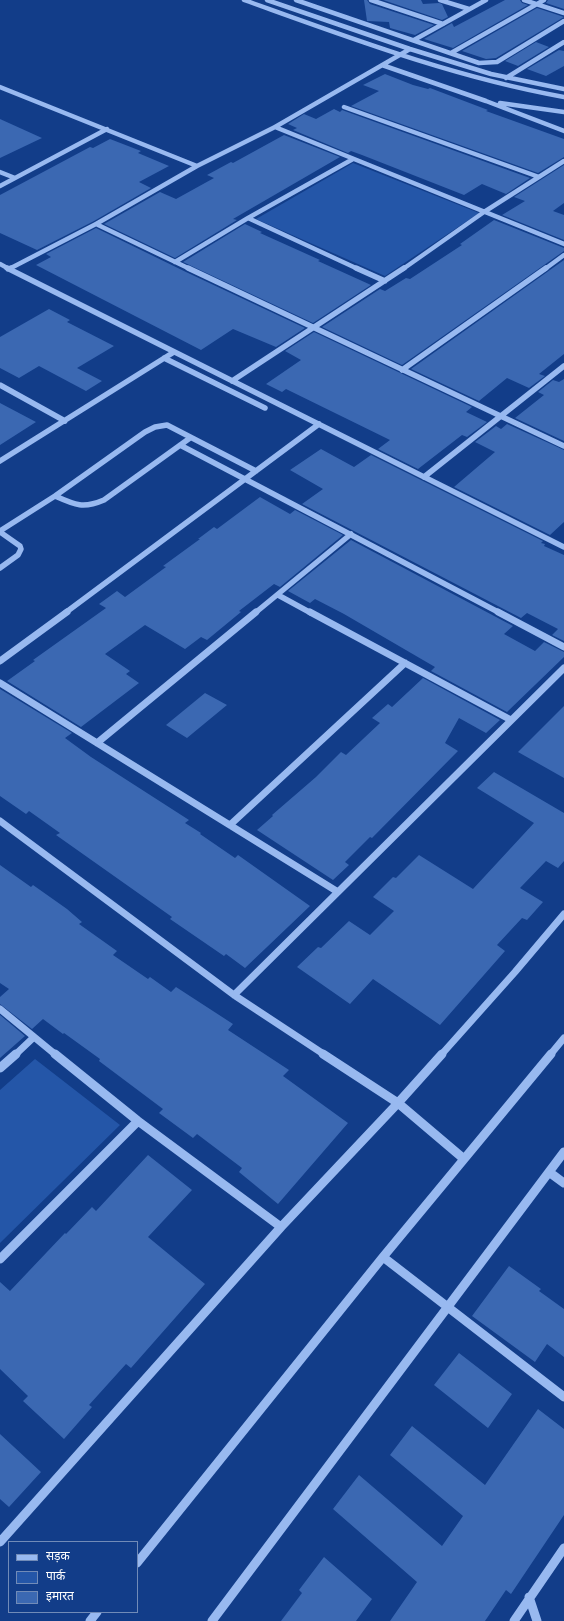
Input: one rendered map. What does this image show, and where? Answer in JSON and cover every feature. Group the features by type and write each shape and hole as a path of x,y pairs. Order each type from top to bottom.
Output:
{"street":[{"path":"244,0 400,55 497,84 564,97"},
{"path":"267,0 410,49 490,74 564,88"},
{"path":"296,0 479,63 497,62 564,21"},
{"path":"371,0 443,24"},
{"path":"440,0 469,9"},
{"path":"414,40 486,0"},
{"path":"524,0 564,13"},
{"path":"451,53 544,0"},
{"path":"497,84 564,42"},
{"path":"8,269 96,224 197,166 275,127 410,49"},
{"path":"382,65 486,101 564,131"},
{"path":"0,86 197,166"},
{"path":"486,101 564,112"},
{"path":"344,107 539,177"},
{"path":"275,127 564,244"},
{"path":"0,186 107,129"},
{"path":"174,262 248,218 353,159"},
{"path":"232,381 385,281 484,212 564,161"},
{"path":"0,172 15,178"},
{"path":"248,218 385,281"},
{"path":"96,224 564,446"},
{"path":"402,370 564,255"},
{"path":"0,264 564,547"},
{"path":"0,461 174,352"},
{"path":"164,358 265,408"},
{"path":"424,476 563,369"},
{"path":"0,385 65,421"},
{"path":"0,661 248,479 256,471 319,424"},
{"path":"0,568 18,555 21,549 20,546 0,531 55,496 145,432 155,427 167,425 256,471"},
{"path":"55,496 80,507 92,506 104,500 190,438"},
{"path":"180,445 248,479 564,646"},
{"path":"97,744 351,534"},
{"path":"278,595 511,720"},
{"path":"230,825 405,663"},
{"path":"234,995 564,668"},
{"path":"0,683 338,892"},
{"path":"0,821 234,995 398,1103 464,1159"},
{"path":"0,1542 280,1227 398,1103 510,978 564,914"},
{"path":"0,1009 138,1121 280,1227"},
{"path":"0,1068 34,1037"},
{"path":"138,1562 383,1257 564,1038"},
{"path":"0,1260 138,1121"},
{"path":"212,1621 564,1152"},
{"path":"549,1172 564,1182"},
{"path":"383,1257 564,1397"},
{"path":"514,1621 564,1548"},
{"path":"529,1597 537,1621"},
{"path":"90,1621 96,1613"}],"green space":[{"path":"353,163 479,213 385,276 256,219"},
{"path":"35,1059 120,1125 0,1243 0,1090"}],"building":[{"path":"364,0 367,0 370,4 434,25 415,35 390,28 389,22 367,21"},
{"path":"383,0 421,0 423,4 439,3 442,4 448,17 442,20"},
{"path":"505,0 520,0 522,3 528,5 453,48 424,39 452,23 454,27"},
{"path":"548,0 564,0 564,9 546,3"},
{"path":"537,8 564,17 496,58 486,59 462,51"},
{"path":"536,42 549,47 518,66 505,61"},
{"path":"559,50 564,51 564,66 546,76 527,69"},
{"path":"385,74 413,85 428,89 430,88 488,110 486,111 564,139 564,157 538,173 351,106 379,91 363,85"},
{"path":"334,109 340,112 342,110 530,178 506,194 482,184 464,195 351,151 348,153 293,130 297,128 288,124 304,114 316,119"},
{"path":"0,119 42,138 0,158"},
{"path":"284,135 340,157 233,219 237,220 175,258 104,224 160,192 176,199 214,178 207,175 231,162 233,163"},
{"path":"110,139 141,151 138,153 169,166 139,182 151,188 94,221 37,250 0,233 0,195 90,147 93,148"},
{"path":"564,165 564,203 553,211 564,215 564,240 502,215 525,201 514,197"},
{"path":"494,220 564,248 564,251 402,365 322,327 380,289 385,291 406,278 410,279 462,245 460,244"},
{"path":"245,224 262,232 260,233 371,285 313,323 183,262"},
{"path":"96,228 305,328 276,347 233,329 201,350 36,265 51,257 46,254"},
{"path":"564,260 564,354 539,374 545,376 529,388 507,378 479,401 411,369"},
{"path":"49,309 70,320 67,322 114,346 77,368 102,381 86,391 39,366 19,378 0,368 0,337"},
{"path":"314,332 472,407 466,412 487,422 467,437 462,435 418,469 378,449 390,440 286,389 282,392 266,384 301,360 285,351"},
{"path":"564,379 564,441 515,418 544,395 538,392 553,380 559,382"},
{"path":"0,403 36,422 0,445"},
{"path":"507,424 564,450 564,522 550,535 454,487 495,452 475,442 496,426 501,429"},
{"path":"321,449 354,467 371,455 543,541 541,543 545,544 544,546 564,555 564,641 552,635 558,629 527,613 521,618 302,504 323,489 290,470"},
{"path":"260,497 290,514 295,510 343,535 280,587 274,584 239,611 241,612 207,640 201,637 185,649 145,625 105,654 130,671 126,674 139,683 81,727 7,681 35,661 33,660 106,608 99,604 117,591 125,597 166,567 163,566 214,527 217,529"},
{"path":"351,540 513,626 504,634 535,651 544,642 564,652 564,657 507,712 431,671 435,667 344,614 315,599 310,603 288,591"},
{"path":"423,678 500,720 486,733 459,718 445,743 458,751 372,838 370,837 345,862 349,865 333,880 257,830 316,777 341,752 346,755 380,723 372,718 388,704 392,707"},
{"path":"0,689 72,733 65,738 91,757 189,820 185,823 235,858 238,855 310,906 245,968 226,954 224,956 170,919 172,917 56,835 60,833 29,811 26,814 0,796"},
{"path":"205,693 227,705 187,738 166,725"},
{"path":"564,706 564,778 518,752"},
{"path":"494,772 564,813 564,861 558,868 546,861 520,888 543,902 527,920 522,918 497,945 505,951 440,1025 373,979 350,1004 297,967 318,947 321,948 349,921 370,935 394,911 373,897 393,877 396,878 419,855 473,889 534,823 477,788"},
{"path":"0,865 31,887 33,885 67,909 82,922 79,924 117,951 113,955 148,979 150,977 171,992 176,987 233,1024 228,1030 289,1070 283,1076 348,1123 278,1204 239,1172 242,1168 197,1134 193,1138 159,1113 163,1109 99,1061 100,1059 64,1033 63,1034 43,1019 32,1029 0,1004 0,997 9,989 0,983"},
{"path":"0,1015 25,1036 0,1058"},
{"path":"148,1155 192,1190 148,1237 205,1284 131,1368 126,1364 89,1405 92,1407 64,1439 23,1401 28,1396 0,1369 0,1282 10,1291 92,1207 96,1211"},
{"path":"509,1266 541,1289 539,1291 564,1309 564,1357 547,1344 535,1362 472,1316"},
{"path":"459,1353 512,1394 488,1428 434,1385"},
{"path":"538,1409 564,1429 564,1515 511,1594 506,1590 485,1621 390,1621 417,1582 333,1509 359,1475 442,1546 463,1516 390,1455 412,1426 485,1485"},
{"path":"0,1434 41,1472 9,1507 0,1499"},
{"path":"324,1557 372,1599 356,1621 281,1621 302,1593 299,1590"}]}
